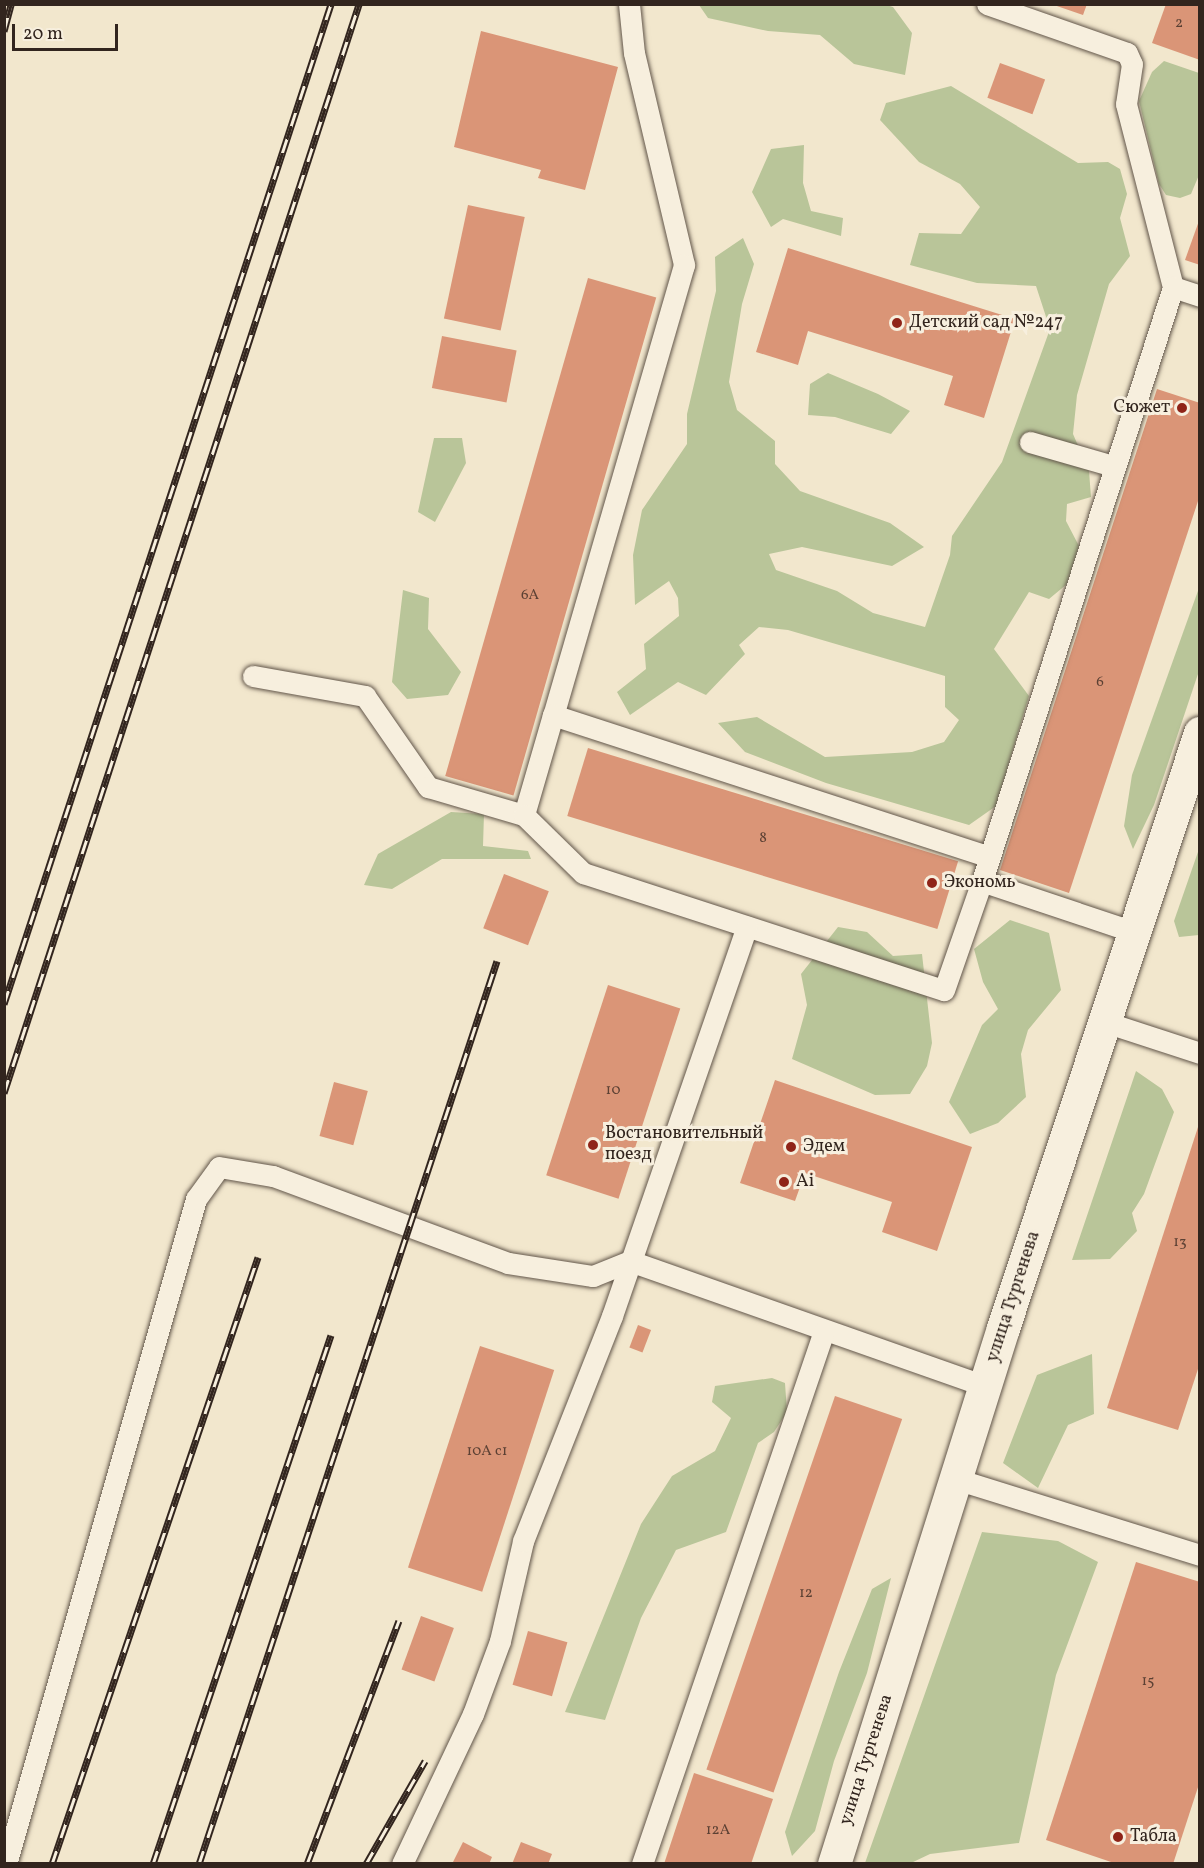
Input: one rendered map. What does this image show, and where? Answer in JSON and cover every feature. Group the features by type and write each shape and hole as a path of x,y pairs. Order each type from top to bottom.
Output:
{"main road":[{"name":"улица Тургенева","path":"834,1863 985,1386 1200,733"}],"lane":[{"path":"524,815 684,265 636,64 629,4"},
{"path":"253,676 364,696 428,788 524,815 584,873 944,990 982,881 988,856 1113,466 1173,287 1125,104 1132,64 1127,53 987,4"},
{"path":"1173,287 1200,296"},
{"path":"1030,442 1113,466"},
{"path":"553,715 988,856"},
{"path":"982,881 1134,932"},
{"path":"402,1863 473,1714 500,1641 523,1541 630,1261 747,927"},
{"path":"1105,1022 1200,1053"},
{"path":"6,1863 196,1199 219,1167 273,1176 508,1263 593,1276 630,1261 985,1386"},
{"path":"642,1863 824,1331"},
{"path":"956,1479 1200,1555"}],"green space":[{"path":"883,4 893,7 912,33 905,75 854,64 820,35 768,31 708,18 699,5"},
{"path":"1164,61 1199,73 1199,175 1191,194 1180,198 1166,195 1159,184 1139,101 1152,72"},
{"path":"951,86 1078,163 1108,162 1120,169 1127,194 1120,218 1130,256 1109,284 1077,395 1073,434 1089,471 1091,497 1067,504 1066,521 1079,546 1067,584 1049,599 1029,592 994,649 1029,696 996,806 969,825 826,783 745,752 718,723 757,717 825,757 912,752 944,742 959,720 945,707 945,676 788,630 759,627 739,645 745,654 706,695 678,682 630,715 617,692 646,669 644,644 679,616 678,598 669,581 635,605 633,555 642,510 687,444 687,414 716,291 715,257 743,238 754,264 742,304 729,382 737,410 775,441 775,464 800,491 890,523 924,547 892,566 802,547 769,554 776,570 837,591 873,613 925,627 950,555 952,536 1002,462 1050,329 1036,286 977,283 910,265 919,233 961,234 980,207 960,184 919,162 880,120 886,103"},
{"path":"804,145 803,183 811,211 843,218 841,236 783,219 771,227 752,192 771,149"},
{"path":"828,373 878,394 910,411 891,434 835,417 808,415 810,384"},
{"path":"434,438 462,438 466,463 435,522 418,512"},
{"path":"1199,588 1199,671 1154,805 1133,849 1124,826 1132,775"},
{"path":"403,590 429,598 428,629 461,672 448,695 407,699 392,682"},
{"path":"451,812 484,814 483,846 528,851 531,859 442,859 392,889 364,885 378,854"},
{"path":"1199,849 1199,935 1179,937 1174,921"},
{"path":"1010,920 1049,933 1061,990 1028,1030 1021,1054 1026,1097 998,1123 970,1134 949,1102 982,1025 998,1009 983,982 974,949"},
{"path":"838,927 867,932 893,956 922,954 932,1043 927,1066 910,1094 875,1095 792,1059 807,1005 801,974"},
{"path":"1136,1071 1162,1089 1174,1112 1144,1194 1132,1213 1137,1231 1110,1259 1072,1260"},
{"path":"1092,1354 1094,1414 1068,1425 1038,1488 1003,1463 1037,1375"},
{"path":"772,1378 785,1383 787,1412 774,1432 758,1443 726,1532 676,1550 641,1618 605,1720 565,1712 641,1524 672,1476 715,1451 731,1418 712,1402 715,1386"},
{"path":"982,1532 1058,1541 1098,1562 1056,1675 1019,1843 930,1854 911,1863 865,1863"},
{"path":"891,1578 867,1673 834,1761 815,1831 792,1856 785,1832 839,1672 872,1589"}],"building":[{"path":"1051,4 1087,4 1083,15"},
{"path":"1166,4 1200,4 1200,60 1152,43"},
{"path":"481,31 618,67 585,190 538,178 541,170 454,147"},
{"path":"1000,63 1045,79 1032,114 987,98"},
{"path":"468,205 525,217 501,331 444,318"},
{"path":"1200,218 1200,265 1185,260"},
{"path":"788,248 1015,319 984,418 944,405 953,376 808,331 798,365 756,352"},
{"path":"588,278 656,298 513,796 445,776"},
{"path":"442,336 517,351 506,403 432,388"},
{"path":"1157,389 1200,403 1200,495 1069,893 1000,870"},
{"path":"588,748 958,861 937,929 567,816"},
{"path":"504,874 549,891 528,945 483,928"},
{"path":"608,985 680,1008 618,1199 546,1175"},
{"path":"775,1080 972,1147 937,1251 882,1232 892,1202 805,1173 795,1201 740,1183"},
{"path":"334,1082 368,1091 353,1145 320,1136"},
{"path":"1199,1124 1200,1363 1178,1430 1107,1408"},
{"path":"638,1325 651,1330 642,1352 629,1347"},
{"path":"480,1346 554,1370 482,1592 408,1568"},
{"path":"835,1396 902,1419 774,1793 706,1769"},
{"path":"1136,1562 1200,1582 1200,1781 1173,1864 1117,1864 1046,1840"},
{"path":"421,1616 454,1628 434,1682 402,1670"},
{"path":"528,1631 567,1642 552,1696 513,1685"},
{"path":"694,1773 773,1799 751,1864 664,1864"},
{"path":"463,1842 492,1857 489,1864 452,1864"},
{"path":"521,1842 552,1854 548,1864 512,1864"}],"railway":[{"path":"4,31 11,4"},
{"path":"4,1004 331,4"},
{"path":"4,1093 359,4"},
{"path":"199,1864 497,961"},
{"path":"52,1864 258,1257"},
{"path":"153,1864 331,1335"},
{"path":"307,1864 399,1621"},
{"path":"366,1864 425,1761"}],"place":[{"name":"Детский сад №247","path":"897,323"},
{"name":"Сюжет","path":"1182,408"},
{"name":"Экономь","path":"932,883"},
{"name":"Востановительный поезд","path":"593,1145"},
{"name":"Эдем","path":"791,1147"},
{"name":"Ai","path":"784,1182"},
{"name":"Табла","path":"1118,1837"}]}
